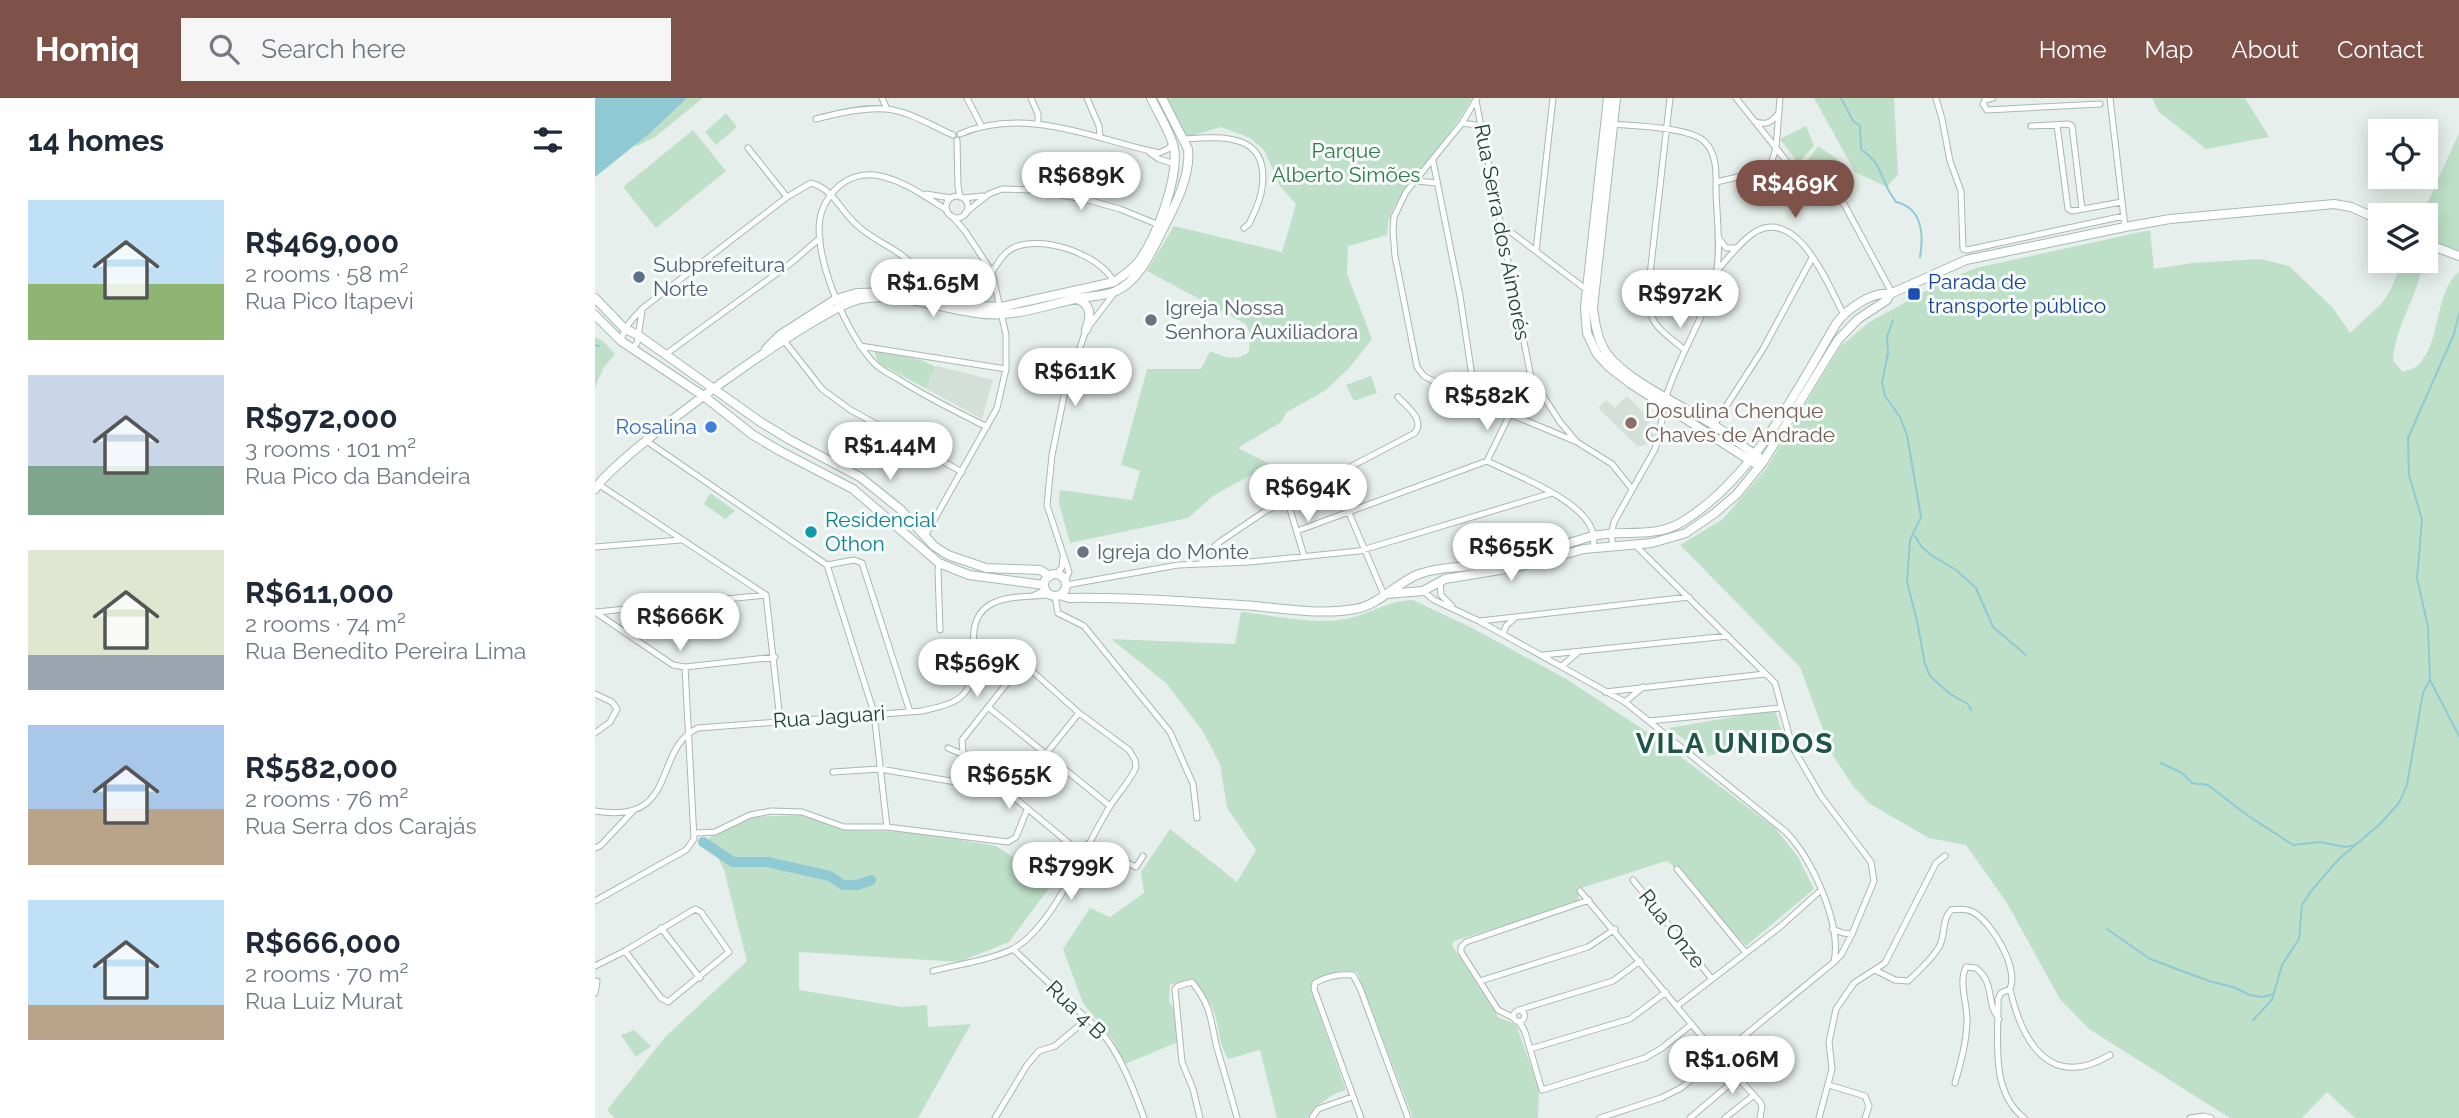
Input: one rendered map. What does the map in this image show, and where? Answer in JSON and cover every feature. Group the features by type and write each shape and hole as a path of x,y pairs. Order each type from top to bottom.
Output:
{"street":[{"path":"882,98 887,109"},
{"path":"967,98 981,125"},
{"path":"1031,98 1038,114 1038,123"},
{"path":"1087,98 1099,126 1100,136"},
{"path":"1151,98 1173,143 1175,164 1162,225"},
{"path":"781,720 766,595 596,487 645,440 782,338 856,293 879,291 1002,311 1077,299 1115,287 1142,268 1177,199 1187,165 1188,149 1162,98"},
{"path":"1536,251 1553,98"},
{"path":"1608,98 1609,123 1593,308 1597,330 1605,350 1613,360 1665,402 1762,463"},
{"path":"1616,98 1609,123 1584,307 1587,333 1597,354 1631,384 1714,425 1753,458"},
{"path":"1671,98 1648,311 1656,326 1685,350"},
{"path":"1736,98 1776,148 1804,175"},
{"path":"1765,170 1771,164 1776,148 1780,98"},
{"path":"1936,98 1950,161 1961,191 1963,249 2124,216"},
{"path":"1993,98 1985,100 1983,104 1987,110 2083,101 2100,104"},
{"path":"2110,98 2125,227"},
{"path":"1476,100 1462,123 1400,203 1394,217 1393,231 1417,367 1424,376 1471,399 1577,442"},
{"name":"Rua Serra dos Aimorés","path":"1476,100 1531,377 1560,422 1577,442 1612,464 1632,489"},
{"path":"816,119 841,113 887,109 914,117 957,136 981,125 1038,123 1100,136 1159,153 1184,139 1226,137 1252,147 1259,158 1262,190 1249,224 1244,228"},
{"path":"1755,122 1767,124 1778,114"},
{"path":"1462,123 1476,125 1483,135"},
{"path":"1609,123 1697,136 1706,143 1714,156 1717,233 1717,271 1665,402 1659,439 1651,458 1616,517 1611,535 1612,546"},
{"path":"2057,125 2068,209 2122,202"},
{"path":"2031,126 2070,125 2073,129 2082,209"},
{"path":"957,136 958,186 967,204 962,223 965,231"},
{"path":"748,148 787,197"},
{"path":"1144,149 1160,159 1187,165"},
{"path":"1433,162 1460,296 1473,383 1471,399"},
{"path":"1716,182 1765,170 1786,168 1826,186 1844,204 1891,293"},
{"path":"925,536 962,472 987,427 997,408 1006,369 1006,335 1002,311 992,272 965,231 947,210 920,192 893,179 866,174 843,183 832,193 821,213 820,237 824,267 837,303 860,346 876,365 915,390 987,427"},
{"path":"1416,181 1437,183"},
{"path":"621,341 625,329 643,308 787,197 811,183 832,193 846,215 861,229 889,245 916,268 923,279 924,300"},
{"path":"947,210 947,202 958,186"},
{"path":"920,192 977,198 1002,189 1060,194 1120,209 1162,225"},
{"path":"952,216 964,214 989,194"},
{"path":"595,316 621,341 705,397 753,435 853,489 939,563 969,575 1057,589 1069,598 1146,599 1322,611 1356,609 1385,595 1399,583 1435,570 1499,563 1593,536 1633,535 1666,530 1682,522 1716,498 1753,458 1843,313 1883,293 1891,293 1966,260 2125,227 2197,216 2340,205 2368,215"},
{"path":"1500,224 1587,290"},
{"path":"1717,271 1736,248 1756,232 1772,226 1791,232 1812,258 1843,313"},
{"path":"1717,233 1723,246 1736,248"},
{"path":"666,354 791,262 820,237"},
{"path":"992,272 1004,254 1014,247 1036,244 1059,246 1077,251 1110,274 1115,287"},
{"path":"2438,248 2459,256"},
{"path":"1714,425 1763,349 1812,258"},
{"path":"1002,311 1115,287"},
{"path":"1086,330 1115,287"},
{"path":"1385,595 1423,591 1440,582 1518,567 1594,547 1651,543 1686,533 1737,494 1762,463 1847,328 1887,299 1891,293"},
{"path":"595,298 625,329 666,354 714,390 790,440 860,477 900,509 934,546 948,555 986,568 1040,570 1053,575"},
{"path":"1057,589 1069,572 1047,505 1052,455 1065,391 1090,312 1085,302 1077,299"},
{"path":"632,348 637,343 643,308"},
{"path":"782,338 822,389 849,409 962,472"},
{"path":"860,346 1006,369"},
{"path":"1205,563 1209,551 1221,541 1287,499 1415,433 1419,427 1419,419 1398,397"},
{"path":"1297,531 1487,461 1510,414"},
{"path":"645,440 827,565 874,713 887,827"},
{"path":"1487,461 1578,508 1588,522 1594,547"},
{"name":"Rua Jaguari","path":"689,732 704,726 910,712 934,708 959,699 971,681 975,648 974,628 981,613 1000,600 1030,598 1057,589 1178,565 1249,562 1365,550 1552,493"},
{"path":"1287,499 1304,556"},
{"path":"889,519 897,518 900,509"},
{"path":"1349,513 1385,595"},
{"path":"905,533 908,526 914,524"},
{"path":"595,547 681,540"},
{"path":"1651,543 1653,563"},
{"path":"1600,1118 1672,1093 1834,962 1841,955 1852,934 1874,881 1871,862 1809,778 1792,746 1775,683 1635,545"},
{"path":"1053,575 1062,567 1063,550"},
{"path":"827,565 854,560 862,563 910,712"},
{"path":"939,563 937,571 940,630"},
{"path":"1435,570 1440,577 1441,595 1461,612"},
{"path":"1053,575 1057,589 1058,613 1083,626 1170,732 1193,784 1197,818"},
{"path":"1053,575 1057,589"},
{"path":"1419,575 1418,586 1434,600 1479,621 1625,702 1786,832 1802,853 1821,890 1832,929 1834,962"},
{"path":"1672,598 1676,585"},
{"path":"595,612 766,595"},
{"path":"1479,621 1689,597"},
{"path":"595,612 673,664 685,667 775,657"},
{"path":"1503,634 1506,626 1518,616"},
{"path":"1708,638 1715,624"},
{"path":"1541,655 1728,636"},
{"path":"1562,666 1577,653"},
{"path":"1747,675 1751,660"},
{"path":"595,901 686,850 691,846 696,834 685,667"},
{"path":"933,971 1013,949 1028,937 1042,922 1109,806 1134,772 1135,760 1129,750 1079,713 1031,670 1023,668 1015,673 962,740 963,752"},
{"path":"1605,692 1765,674"},
{"path":"1625,702 1643,687"},
{"path":"595,694 615,704 617,709 610,722 595,733"},
{"path":"988,707 1109,806"},
{"path":"1649,721 1781,708"},
{"path":"1012,796 1079,713"},
{"path":"1661,731 1671,720"},
{"path":"595,811 615,812 643,806 656,791 671,759 689,732"},
{"path":"948,748 963,752 1027,810 1082,854"},
{"path":"967,784 975,774 975,765"},
{"path":"833,772 880,769 1006,791"},
{"path":"595,848 634,810"},
{"path":"696,834 715,832 750,815 771,811 802,812 844,827 887,827 1007,842 1016,837 1027,810"},
{"path":"1087,844 1136,867 1143,856"},
{"path":"1819,1118 1832,1069 1829,1042 1836,1009 1854,983 1885,963 1936,863 1945,856"},
{"path":"1677,869 1746,953"},
{"name":"Rua Onze","path":"1633,880 1711,978"},
{"path":"1677,1006 1781,926 1821,890"},
{"path":"1580,891 1615,929 1719,1057 1755,1095 1762,1107 1760,1118"},
{"path":"1590,900 1466,942 1461,949 1499,1010 1505,1014 1519,1016 1536,1006 1613,981 1640,961"},
{"path":"595,957 597,965 625,951 690,910 698,910 729,952 700,978 666,1002 625,951"},
{"path":"1874,970 1895,980 1908,981 1939,947 1944,936 1947,915 1951,910 1969,910 1981,919 2008,956 2013,977 2007,990 1998,999 2000,1078 2012,1105 2024,1118"},
{"path":"661,928 700,978"},
{"path":"1480,981 1588,947 1615,929"},
{"path":"1832,929 1852,934"},
{"name":"Rua 4 B","path":"1013,949 1110,1041 1141,1116"},
{"path":"1955,1083 1965,1052 1967,1022 1963,979 1966,967 1976,968 1985,978 1991,990 1992,1009 1999,1019"},
{"path":"1361,1118 1314,989 1315,983 1327,977 1353,975 1380,1038 1408,1118"},
{"path":"595,993 597,981"},
{"path":"1200,1118 1193,1089 1182,1062 1179,1014 1175,999 1175,989 1192,982 1203,996 1211,1014 1215,1041 1237,1118"},
{"path":"2007,990 2018,1018 2040,1056 2055,1063 2077,1066 2093,1064 2110,1055"},
{"path":"1530,1049 1630,1019 1666,992"},
{"path":"1519,1016 1542,1090 1645,1058 1692,1024"},
{"path":"995,1118 1027,1065 1039,1051 1055,1046 1087,1019"},
{"path":"1690,1118 1769,1051"},
{"path":"1829,1085 1865,1096 1869,1106 1865,1118"},
{"path":"1725,1118 1755,1095"},
{"path":"1312,1118 1318,1109 1352,1097"},
{"path":"1318,1109 1319,1118"},
{"path":"2190,1118 2211,1118"}],"shaded area":[{"path":"937,366 993,380 982,419 925,388"},
{"name":"Dosulina Chenque Chaves de Andrade","path":"1627,396 1651,420 1646,427 1655,435 1648,444 1638,447 1598,408 1606,400 1615,408"}],"green space":[{"path":"687,98 703,98 655,137 635,145"},
{"name":"Parque Alberto Simões","path":"1165,98 1472,98 1462,116 1400,197 1391,215 1387,235 1348,246 1347,274 1372,339 1350,367 1326,390 1287,412 1281,422 1238,448 1270,464 1213,496 1188,518 1070,543 1059,503 1060,490 1132,500 1140,471 1121,465 1147,369 1201,369 1210,351 1235,358 1249,352 1250,334 1246,324 1147,271 1174,226 1282,252 1296,204 1280,186 1264,150 1250,138 1221,127 1186,136"},
{"path":"1814,98 1894,98 1898,174 1887,187 1855,172"},
{"path":"2152,98 2245,98 2269,137 2206,149 2159,112"},
{"path":"726,113 737,127 716,145 705,132"},
{"path":"1806,126 1814,146 1798,163 1780,139"},
{"path":"693,130 726,171 656,228 623,187"},
{"path":"2459,133 2459,251 2438,244 2438,203 2427,203 2434,189 2438,189 2438,180"},
{"path":"1818,146 1840,161 1830,175 1808,160"},
{"path":"2150,230 2154,269 2192,263 2260,259 2289,266 2333,308 2350,333 2382,303 2398,273 2421,273 2395,348 2393,361 2403,372 2416,366 2426,355 2445,293 2459,271 2459,1118 2355,1118 2327,1092 2302,1118 2230,1118 2089,1029 2060,999 2007,903 1966,845 1929,838 1870,804 1853,786 1832,754 1800,667 1680,545 1723,519 1766,469 1840,347 1868,323 1942,282 1976,268"},
{"path":"595,337 603,341 615,354 604,367 595,387"},
{"path":"874,350 921,360 936,367 925,388 878,363"},
{"path":"1371,376 1377,393 1354,401 1346,385"},
{"path":"710,493 735,511 725,519 704,504"},
{"path":"1413,600 1476,630 1568,680 1656,738 1775,828 1798,857 1814,889 1746,946 1666,861 1578,889 1579,903 1454,941 1452,945 1499,1018 1516,1024 1539,1089 1538,1118 1413,1118 1357,972 1334,972 1313,981 1311,990 1346,1090 1324,1101 1307,1118 1277,1118 1260,1050 1228,1059 1213,1010 1194,981 1170,984 1169,1001 1177,1014 1178,1042 1123,1065 1113,1040 1083,1003 1063,949 1090,908 1110,917 1144,893 1141,872 1170,829 1237,882 1256,850 1227,808 1220,764 1202,730 1166,683 1111,639 1235,644 1241,612 1332,621"},
{"path":"1775,710 1785,742 1706,756 1669,728"},
{"path":"803,815 823,820 843,830 913,832 996,846 1053,883 1009,942 959,962 799,952 799,990 902,1007 927,1005 928,1027 971,1024 918,1118 615,1118 607,1110 666,1036 747,961 724,870 708,838 752,817"},
{"path":"634,1030 651,1046 636,1057 621,1035"}],"water":[{"path":"595,98 687,98 650,133 595,177"}],"waterway":[{"path":"1841,98 1853,121 1860,126 1861,149 1880,170 1896,202 1905,205 1916,216 1922,240 1920,257"},
{"path":"2459,313 2454,334 2408,438 2409,475 2422,520 2417,578 2428,627 2430,680 2459,736"},
{"path":"1893,320 1887,337 1888,353 1882,382 1885,396 1900,417 1907,435 1921,517 1910,540 1907,582 1930,676 1950,694 1968,704 1971,710"},
{"path":"595,345 599,346"},
{"path":"1915,536 1931,555 1956,570 1976,588 1993,627 2026,655"},
{"path":"2253,1020 2272,1000 2282,965 2299,939 2302,905 2311,891 2339,859 2380,824 2399,803 2407,785 2423,693 2429,681"},
{"path":"2161,763 2182,773 2192,783 2208,785 2293,845 2320,842 2345,847 2355,845"},
{"path":"703,842 733,862 767,862 830,876 843,885 858,885 871,880"},
{"path":"2107,929 2150,959 2250,995 2262,997 2274,994"}],"place":[{"name":"Subprefeitura Norte","path":"639,277"},
{"name":"Parada de transporte público","path":"1914,294"},
{"name":"Igreja Nossa Senhora Auxiliadora","path":"1151,320"},
{"name":"Dosulina Chenque Chaves de Andrade","path":"1631,423"},
{"name":"Rosalina","path":"711,427"},
{"name":"Residencial Othon","path":"811,532"},
{"name":"Igreja do Monte","path":"1083,552"}],"district":[{"name":"VILA UNIDOS","path":"1735,743"}]}
